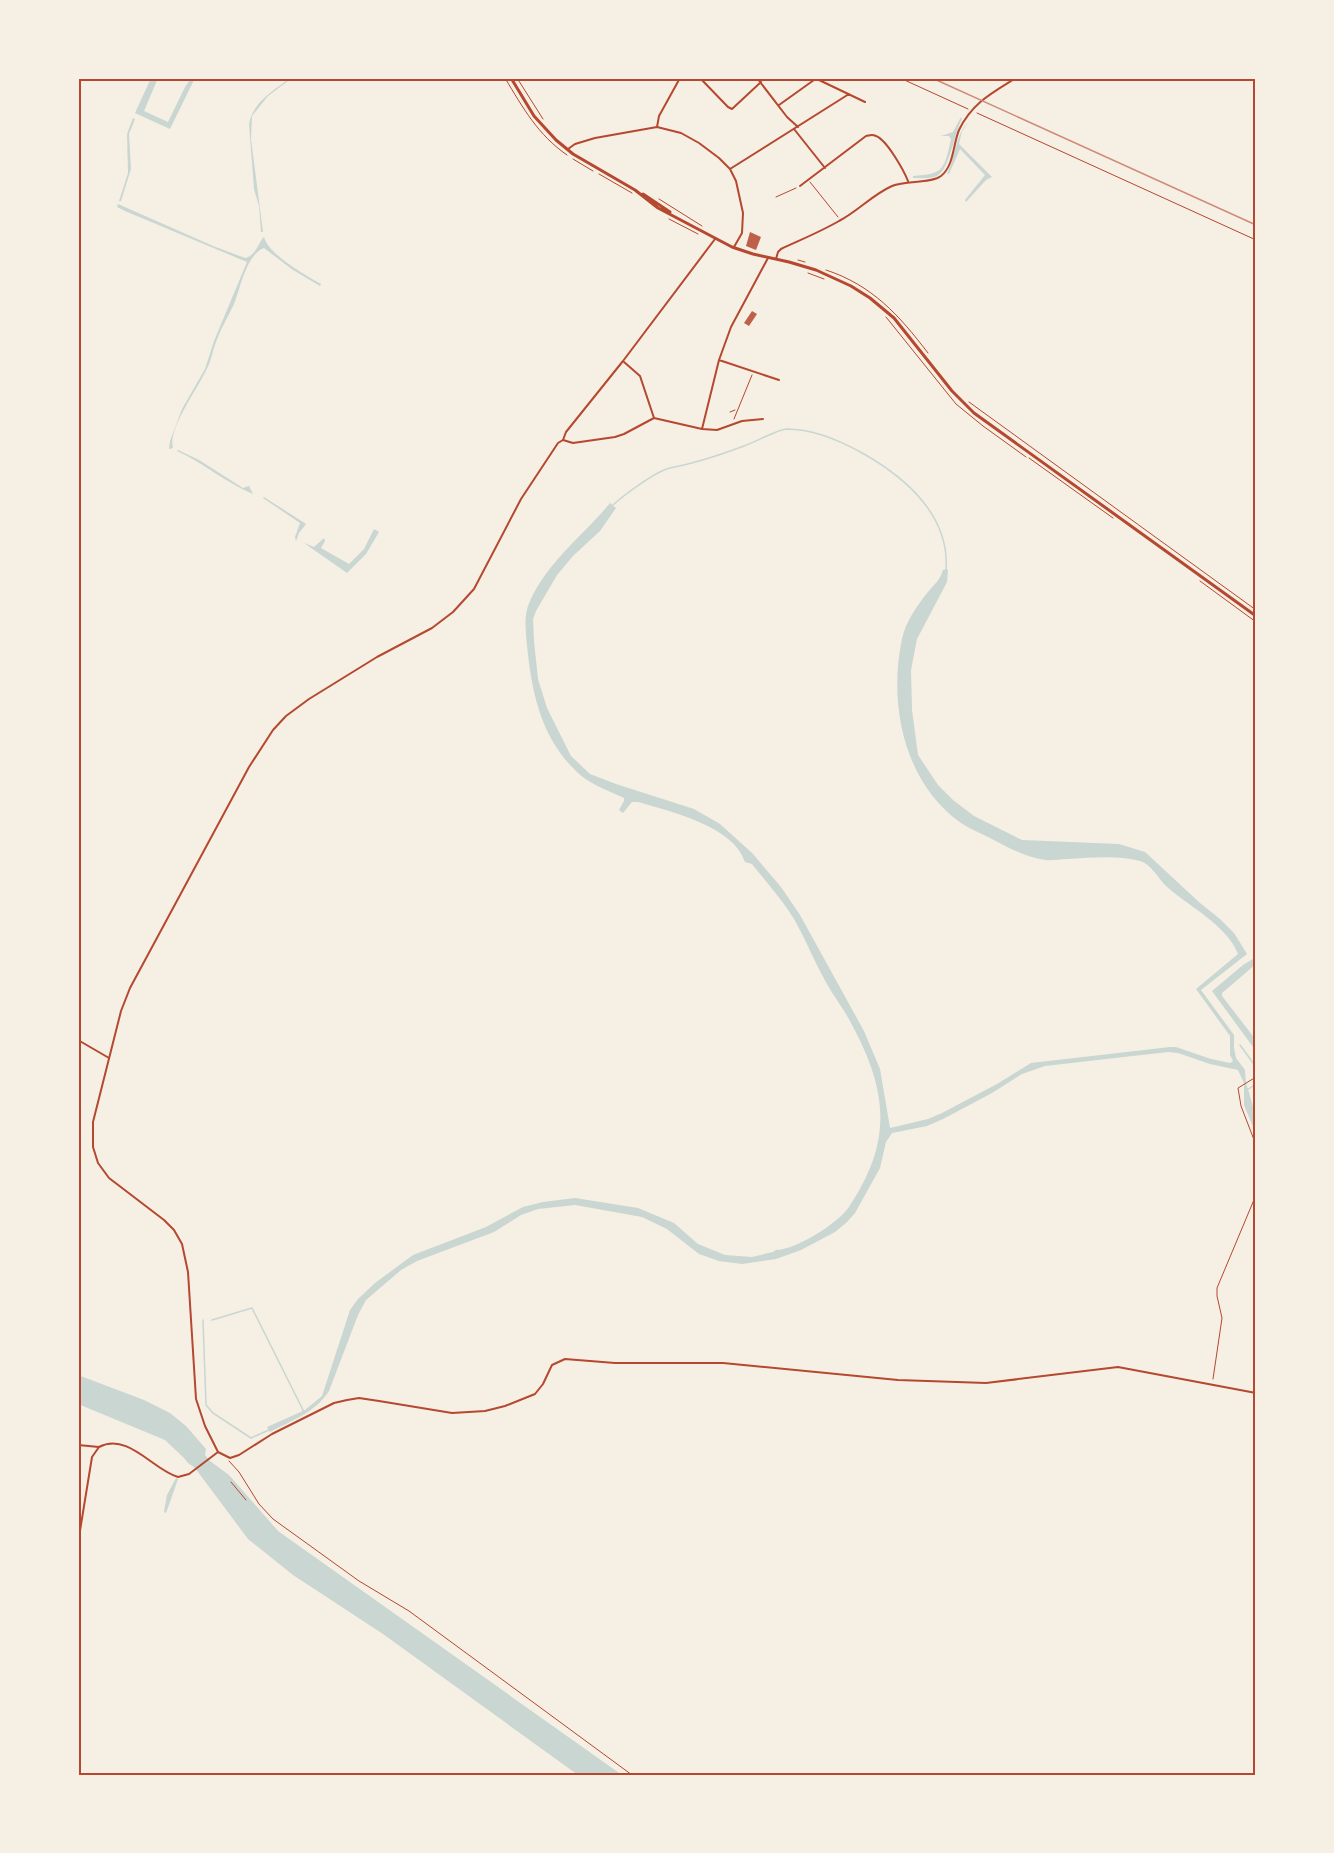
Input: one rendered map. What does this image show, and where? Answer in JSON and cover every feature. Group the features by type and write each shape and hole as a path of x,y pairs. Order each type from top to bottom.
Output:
{"main road":[{"path":"511,78 534,116 568,150 652,199 674,215 734,248 824,273 870,298 894,318 952,391 974,413 1256,616"}],"street":[{"path":"657,127 659,116 680,78"},
{"path":"700,78 728,108 732,109 760,82"},
{"path":"757,78 787,117 798,127"},
{"path":"776,259 781,249 841,220 874,195 908,182 935,179 945,172 960,129 972,111 989,94 1016,78"},
{"path":"778,105 814,80 819,80 865,102"},
{"path":"730,169 849,94"},
{"path":"568,150 575,144 595,138 657,127 681,133 699,142 730,169 740,195 743,213 742,233 734,248"},
{"path":"794,129 825,168"},
{"path":"800,186 866,136 873,135 878,136 890,150 908,182"},
{"path":"715,239 566,432 563,440 553,450 521,499 477,583 458,607 432,628 377,657 301,704 286,716 267,738 130,988 121,1011 93,1122 94,1152 101,1169 109,1178 164,1220 174,1230 182,1244 188,1272 196,1399 205,1426 218,1452 230,1458 334,1403 347,1400 373,1400 452,1413 485,1411 535,1394 543,1384 552,1365 565,1359 615,1363 723,1363 801,1372 931,1382 1000,1382 1118,1367 1256,1393"},
{"path":"702,429 719,360 732,324 768,257"},
{"path":"719,360 779,380"},
{"path":"623,361 640,376 654,418"},
{"path":"563,440 573,443 624,435 654,418 702,429 717,430 742,421 763,419"},
{"path":"78,1041 109,1058"},
{"path":"78,1445 99,1447 110,1444 126,1447 175,1476 186,1476 218,1452"},
{"path":"78,1543 92,1457 99,1447"}],"lane":[{"path":"1029,458 1113,518"}],"path":[{"path":"900,78 1256,240"},
{"path":"809,181 841,220"},
{"path":"776,196 800,186"},
{"path":"660,200 705,228"},
{"path":"677,224 701,235"},
{"path":"820,268 853,281 878,296 903,321 930,357"},
{"path":"806,271 831,281"},
{"path":"886,317 956,404 1029,458"},
{"path":"734,424 737,410 754,371"},
{"path":"967,400 1256,610"},
{"path":"730,412 737,410"},
{"path":"1256,1077 1238,1088 1241,1106 1256,1145"},
{"path":"1214,1379 1222,1318 1216,1296 1217,1288 1256,1196"},
{"path":"224,1456 265,1511 295,1536 380,1595 409,1611 632,1775"},
{"path":"231,1482 246,1500"}],"shaded area":[{"path":"151,78 158,78 144,111 168,122 185,87 191,78 194,80 170,129 135,113"},
{"path":"290,78 292,78 268,96 252,116 251,139 263,232 261,232 259,206 254,189 249,124 251,116 259,103"},
{"path":"961,117 949,159 941,172 931,178 913,178 913,176 937,172 941,168 951,139 949,136 941,136 953,132"},
{"path":"133,118 135,119 129,134 131,169 121,201 119,201 128,173 127,134"},
{"path":"962,131 959,144 992,177 986,180 966,202 965,200 985,175 960,149 947,174"},
{"path":"118,204 245,258 254,252 264,237 267,244 280,257 321,284 320,286 293,270 264,248 253,257 248,264 205,373 175,429 172,440 173,448 169,449 170,441 182,409 205,369 214,341 247,262 125,211 117,207"},
{"path":"177,451 199,460 243,488 249,486 253,494"},
{"path":"264,497 306,524 296,541 295,537 300,523"},
{"path":"610,503 616,508 600,531 573,556 557,575 533,619 538,679 547,708 571,756 590,774 694,809 720,824 752,853 781,887 800,915 864,1031 880,1069 890,1128 928,1119 942,1113 1031,1063 1170,1047 1211,1059 1230,1063 1233,1061 1230,1055 1230,1036 1196,989 1238,954 1233,944 1216,925 1166,886 1151,868 1140,861 1113,857 1048,860 1030,857 961,823 926,787 905,740 899,715 898,664 902,639 909,620 920,602 939,580 943,570 946,569 948,570 947,582 917,639 911,670 912,710 918,755 938,785 953,800 974,816 1022,840 1119,844 1145,852 1234,933 1247,954 1201,990 1234,1035 1236,1058 1245,1070 1246,1083 1256,1116 1256,1134 1244,1105 1244,1083 1238,1070 1168,1052 1045,1066 1022,1074 943,1119 927,1126 892,1133 886,1142 880,1168 855,1213 847,1222 835,1232 801,1250 776,1259 742,1264 719,1261 699,1254 667,1229 642,1217 575,1205 538,1209 521,1215 494,1232 417,1261 401,1270 366,1300 329,1391 323,1399 302,1415 270,1432 267,1427 305,1410 322,1396 350,1310 375,1283 413,1255 486,1227 523,1207 575,1198 638,1208 674,1223 698,1244 725,1255 752,1257 794,1246 816,1235 836,1220 849,1207 873,1160 879,1138 880,1116 878,1094 872,1071 848,1018 830,989 794,919 779,898 752,864 745,862 739,849 714,830 683,815 638,802 632,802 623,813 619,810 624,798 597,786 578,773 562,755 545,727 535,696 529,663 526,612 546,573"},
{"path":"374,529 379,532 366,554 347,573 304,543 314,547 324,538 325,541 321,548 349,564 364,549"},
{"path":"1256,957 1256,964 1222,993 1222,996 1256,1040 1256,1051 1212,991"},
{"path":"78,1375 144,1400 170,1413 186,1426 206,1449 205,1455 210,1461 229,1475 278,1531 622,1775 578,1775 383,1634 293,1575 248,1539 195,1468 165,1440 78,1404"},
{"path":"176,1478 178,1479 166,1513 164,1512 167,1495"}],"building":[{"path":"750,232 761,237 756,250 746,246"},
{"path":"752,311 757,314 749,326 744,323"}],"waterway":[{"path":"613,505 640,484 664,470 726,453 782,430 807,431 837,440 864,454 909,487 933,516 941,532 946,570"},
{"path":"1240,1045 1256,1067"},
{"path":"1247,1090 1256,1084"},
{"path":"212,1320 252,1308 304,1412"},
{"path":"203,1320 206,1405 213,1413 251,1438 269,1430"}],"railway":[{"path":"932,78 1256,225"}]}
